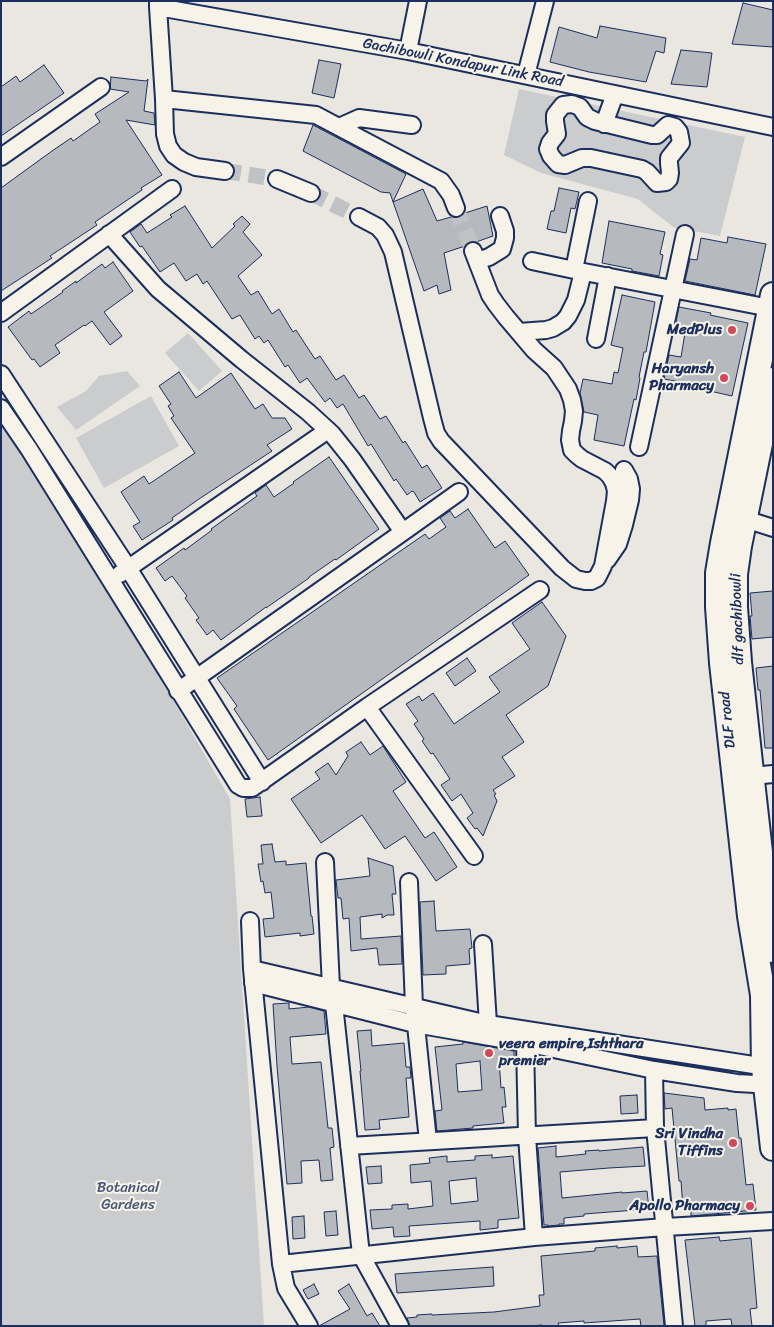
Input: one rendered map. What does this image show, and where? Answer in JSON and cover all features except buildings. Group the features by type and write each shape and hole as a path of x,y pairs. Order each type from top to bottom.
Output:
{"main road":[{"name":"DLF road","path":"771,302 723,543 718,573 718,607 722,663 750,916 763,995 773,1148"},
{"name":"dlf gachibowli","path":"773,380 739,546 735,607 739,662 762,775 767,914 773,950"}],"street":[{"path":"408,51 418,1"},
{"path":"526,76 545,1"},
{"path":"158,4 165,134 168,146 174,155 184,162 196,167 225,171"},
{"name":"Gachibowli Kondapur Link Road","path":"158,4 408,51 773,127"},
{"path":"1,157 100,87"},
{"path":"604,124 615,94"},
{"path":"164,98 316,115 441,181 451,195 456,208"},
{"path":"563,105 576,105 580,107 587,117 595,122 604,124 653,135 657,135 668,125 675,127 679,132 681,143 669,158 670,173 668,180 663,183 657,183 642,169 591,158 582,158 567,165 561,165 551,156 549,147 557,134 555,115 563,105"},
{"path":"339,127 359,118 412,125"},
{"path":"278,179 311,192"},
{"path":"1,313 172,189"},
{"path":"518,332 553,328 563,322 571,311 576,300 588,201"},
{"path":"500,216 505,231 502,249 489,257 475,256 490,295 518,332 554,368 568,388 574,411 570,431 572,450 582,459 606,471 614,483 616,491 615,501 603,566"},
{"path":"359,217 378,227 386,235 393,252 436,433 441,441 562,568 576,579 586,581 597,578 618,544 624,525 631,488 624,470"},
{"path":"109,234 158,289 241,360 328,430 352,459 403,532"},
{"path":"639,447 685,234"},
{"path":"532,261 672,289 771,302"},
{"path":"596,339 608,276"},
{"path":"1,374 128,568 262,782"},
{"path":"1,408 29,449 178,691 238,785 243,788 252,788 262,782 367,707 540,590"},
{"path":"110,580 328,430"},
{"path":"178,691 459,492"},
{"path":"745,519 773,528"},
{"path":"367,707 474,856"},
{"path":"325,862 331,987"},
{"path":"410,882 414,1006 428,1142"},
{"path":"250,920 252,976 281,1264 286,1288 309,1326"},
{"path":"483,944 488,1024"},
{"path":"252,976 331,987 488,1024 769,1077"},
{"path":"252,976 334,1004 416,1024 525,1043 654,1070 737,1083 769,1077"},
{"path":"334,1004 361,1255 400,1326"},
{"path":"525,1043 527,1136 534,1237"},
{"path":"654,1070 655,1128 674,1326"},
{"path":"349,1146 655,1128"},
{"path":"281,1264 534,1237 773,1221"}],"green space":[{"path":"519,89 745,137 720,236 673,227 638,199 541,173 504,155"},
{"path":"188,333 222,371 199,391 165,353"},
{"path":"127,371 140,386 76,430 57,407 86,391 99,376"},
{"path":"151,396 179,446 104,488 76,438"},
{"name":"Botanical Gardens","path":"1,425 105,581 230,799 264,1326 1,1326"}],"tunnel":[{"path":"225,171 277,179"},
{"path":"311,193 359,217"},
{"path":"456,208 473,251"}],"place":[{"name":"MedPlus","path":"732,330"},
{"name":"Haryansh Pharmacy","path":"724,378"},
{"name":"veera empire,Ishthara premier","path":"489,1053"},
{"name":"Sri Vindha Tiffins","path":"733,1143"},
{"name":"Apollo Pharmacy","path":"750,1206"}]}
